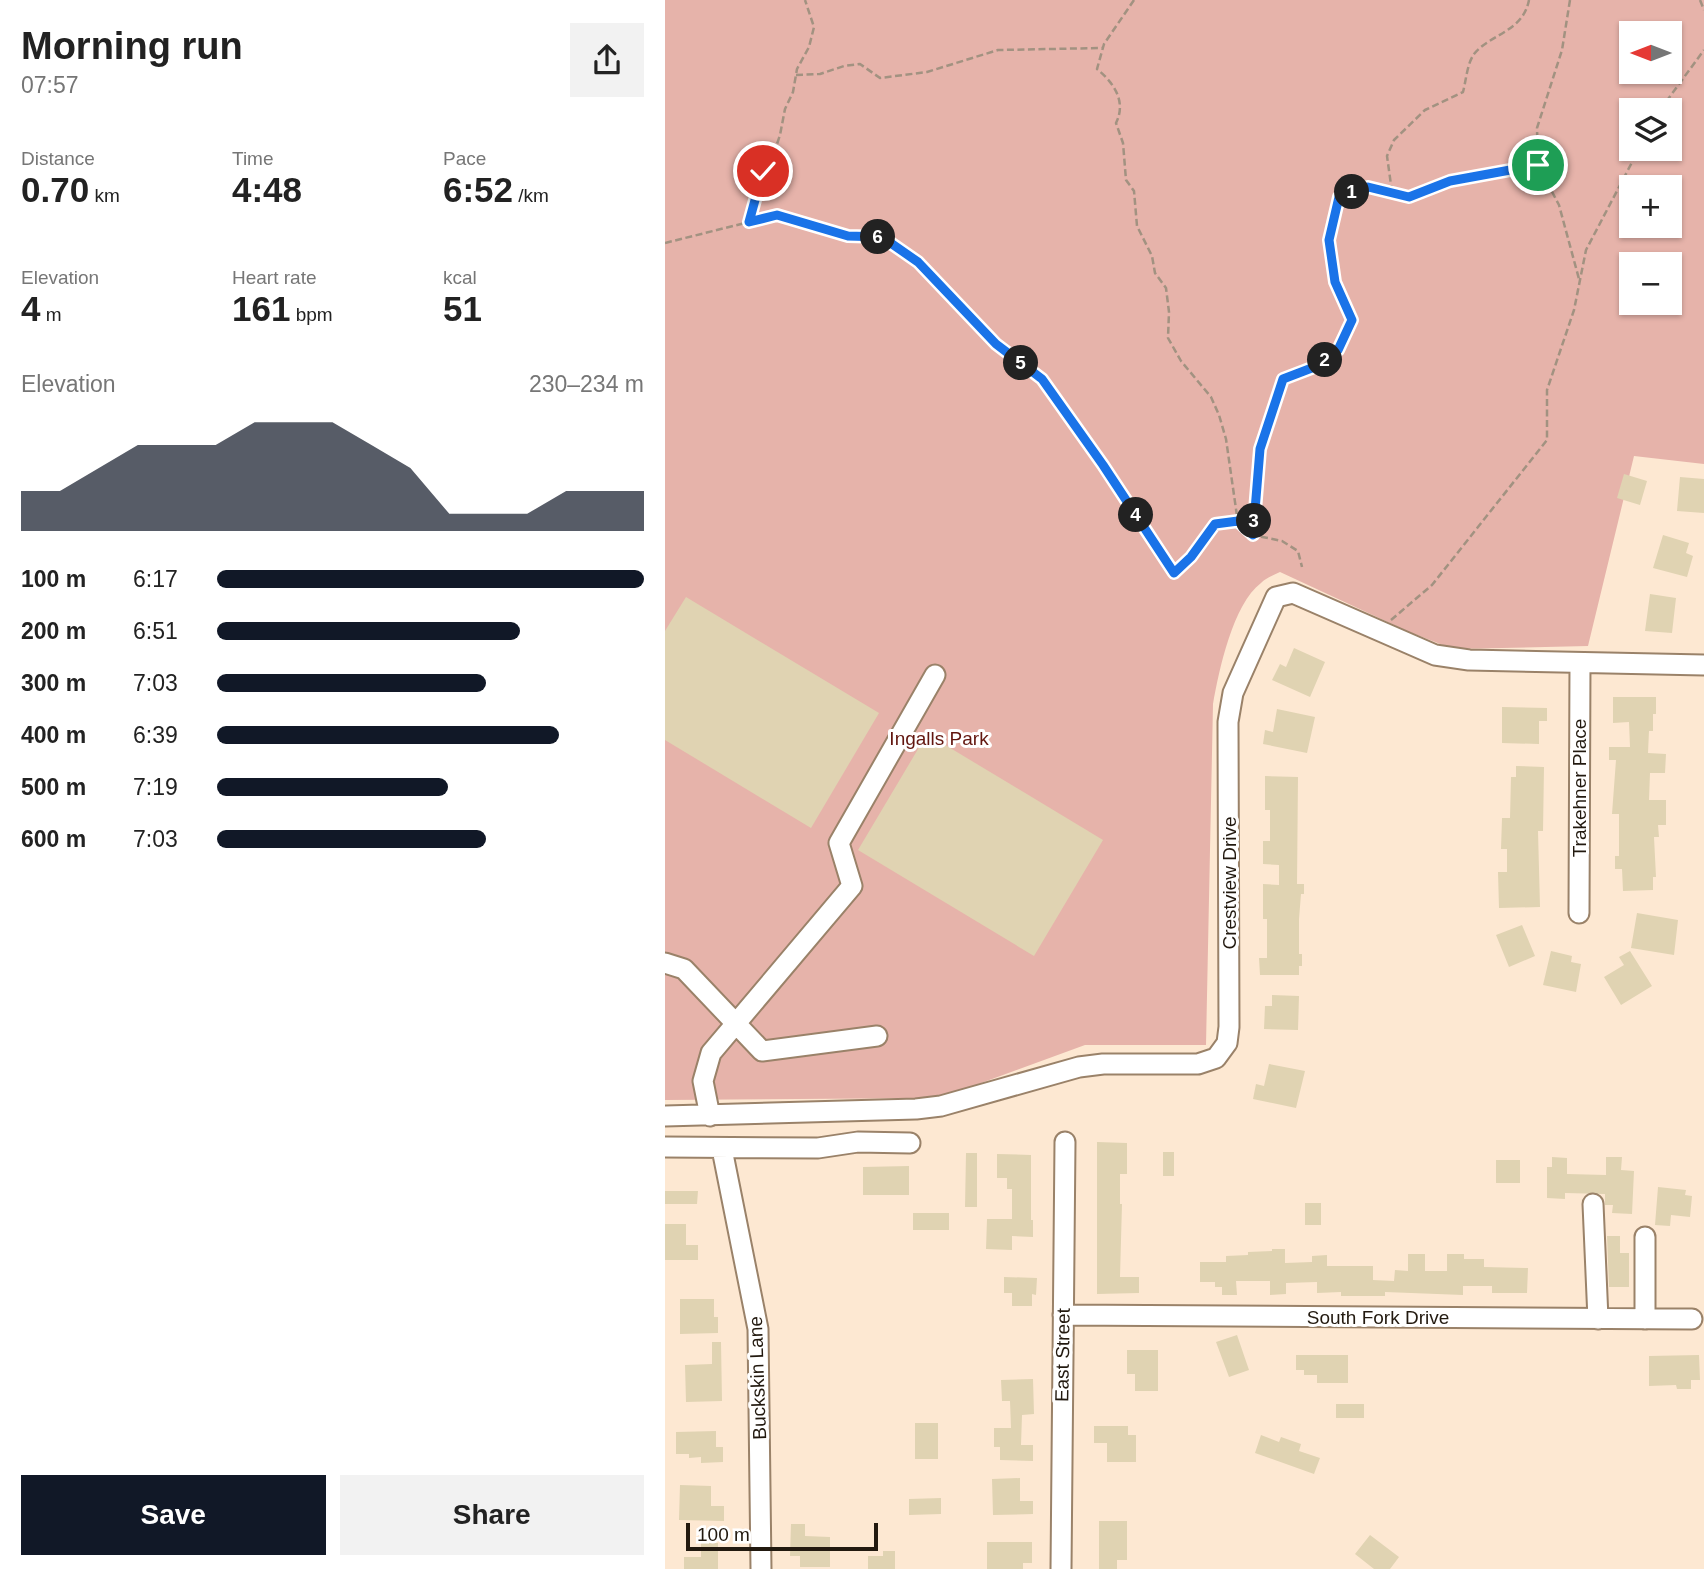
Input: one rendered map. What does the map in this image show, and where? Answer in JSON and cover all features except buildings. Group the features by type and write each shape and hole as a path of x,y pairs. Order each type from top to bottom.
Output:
{"street":[{"name":"Crestview Drive","path":"665,1116 916,1109 941,1106 1079,1067 1104,1064 1198,1064 1216,1058 1227,1043 1229,1027 1228,722 1233,693 1276,597 1293,593 1377,631 1446,657 1469,660 1704,666"},
{"name":"Trakehner Place","path":"1579,913 1580,663"},
{"path":"710,1116 703,1081 711,1053 852,886 839,842 935,676"},
{"path":"665,963 684,969 762,1051 877,1036"},
{"path":"665,1147 818,1148 858,1142 910,1143"},
{"name":"East Street","path":"1061,1569 1065,1142"},
{"name":"Buckskin Lane","path":"722,1149 758,1329 761,1569"},
{"path":"1593,1204 1598,1319"},
{"path":"1645,1237 1645,1319"},
{"name":"South Fork Drive","path":"1063,1315 1692,1319"}],"path":[{"path":"749,222 763,171 780,135 785,108 793,92 796,75 814,27 806,0"},
{"path":"1134,0 1103,48 1097,69 1113,82 1119,98 1121,114 1116,123 1123,143 1126,180 1134,191 1137,226 1152,256 1155,273 1166,288 1168,338 1181,361 1211,397 1219,415 1226,439 1238,521 1253,535 1282,541 1298,551 1302,567"},
{"path":"1392,193 1387,156 1394,140 1425,110 1463,92 1475,54 1515,25 1527,12 1529,0"},
{"path":"1570,0 1562,50 1537,128 1538,165 1559,205 1580,282"},
{"path":"1700,0 1704,10"},
{"path":"796,75 820,74 860,64 880,78 927,72 999,50 1103,48"},
{"path":"1669,98 1704,50"},
{"path":"1377,631 1432,585 1547,440 1547,390 1574,310 1586,250 1633,161"},
{"path":"1253,535 1260,449 1283,379 1317,366 1338,350 1352,320 1335,282 1329,240 1339,197 1368,187 1409,197 1450,181 1538,165"},
{"path":"665,243 777,215 848,236 882,237 918,262 996,344 1042,379 1174,573 1191,557 1215,524 1238,521"}],"green space":[{"name":"Ingalls Park","path":"665,0 1704,0 1704,464 1634,456 1588,646 1453,649 1407,631 1280,572 1263,581 1251,593 1235,622 1223,656 1213,704 1206,1045 1085,1045 940,1098 665,1100"}],"route":[{"path":"763,171 756,205 749,222 777,215 848,236 882,237 918,262 996,344 1042,379 1174,573 1191,557 1215,524 1238,521 1253,535 1260,449 1283,379 1317,366 1338,350 1352,320 1335,282 1329,240 1339,197 1368,187 1409,197 1450,181 1538,165"}]}
